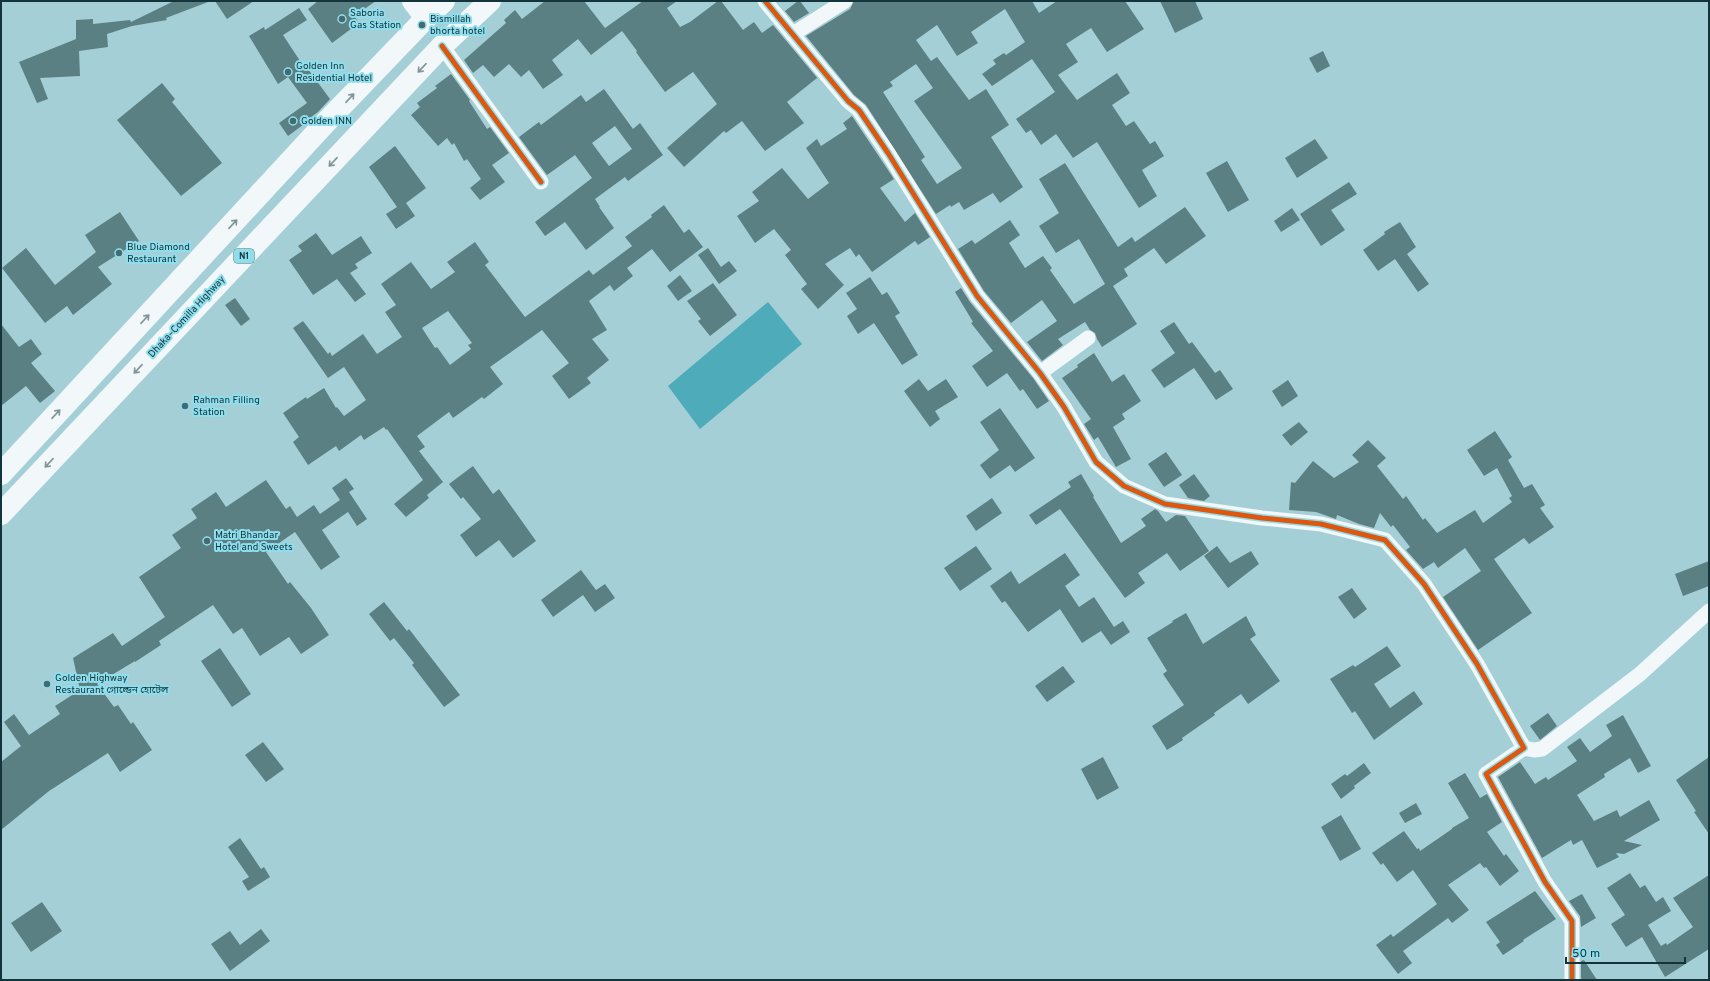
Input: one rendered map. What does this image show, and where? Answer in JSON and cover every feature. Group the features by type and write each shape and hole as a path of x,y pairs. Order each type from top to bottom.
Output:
{"main road":[{"path":"413,1 426,18"},
{"path":"1,474 329,120 444,1"},
{"name":"Dhaka–Comilla Highway","path":"1,514 442,46 490,1"}],"street":[{"path":"765,1 848,101 859,110 888,153 977,296 1040,373 1064,407 1096,462 1124,486 1165,504 1262,518 1321,524 1385,540 1424,584 1477,664 1524,748"},
{"path":"793,34 845,1"},
{"path":"442,46 541,182"},
{"path":"1040,373 1088,338"},
{"path":"1572,980 1572,921 1545,882 1486,774 1524,748 1534,750 1542,749 1640,674 1709,612"}],"water":[{"path":"768,302 802,344 700,429 668,386"}],"building":[{"path":"174,1 208,2 166,18 167,20 132,26 107,34 108,47 79,51 80,76 40,78 48,99 37,103 19,62 76,39 76,20 93,19 93,24 130,20 131,22"},
{"path":"215,1 254,1 227,19"},
{"path":"318,1 376,1 354,16 359,23 332,43 308,9"},
{"path":"545,1 584,1 605,28 643,1 677,1 667,8 680,27 690,22 718,1 721,1 743,30 754,22 762,33 773,25 819,80 817,78 787,102 804,123 765,151 742,121 726,133 724,131 684,167 667,148 717,104 693,72 665,92 622,31 591,55 578,39 552,60 563,75 543,89 529,70 521,77 509,64 494,77 483,65 473,73 464,60 506,23 504,20 515,10 522,19"},
{"path":"800,1 809,13 794,22 785,11"},
{"path":"854,1 1032,1 1039,13 1057,1 1125,1 1144,29 1107,52 1091,28 1066,44 1078,62 1058,75 1077,100 1117,73 1130,93 1112,105 1126,126 1134,121 1150,144 1155,141 1164,156 1142,170 1157,196 1139,208 1097,142 1073,158 1056,134 1041,145 1031,130 1026,133 1016,119 1055,92 1032,59 992,86 982,74 996,64 993,60 1004,53 1006,55 1025,42 1005,9 971,32 978,43 957,56 937,25 916,40 931,61 937,57 969,100 986,89 1009,125 991,137 1023,187 1000,203 993,193 964,210 959,202 951,207 950,205 936,214 866,105 854,95 806,36 850,9","holes":["916,64 933,88 914,101 962,168 937,184 921,160 925,157 883,92 893,86 890,82"]},
{"path":"1160,1 1195,1 1203,19 1175,33"},
{"path":"299,8 307,20 283,35 306,70 308,69 330,99 318,112 306,121 307,122 288,136 279,123 307,103 288,77 278,84 249,36 264,27 265,30"},
{"path":"1323,51 1330,66 1317,73 1309,58"},
{"path":"451,74 470,100 469,101 487,129 490,127 509,153 492,165 505,182 480,200 470,188 481,179 467,159 464,161 454,143 452,145 447,138 438,146 411,115 420,107 417,103 437,88 435,86"},
{"path":"162,83 175,99 172,102 222,163 181,196 117,120"},
{"path":"604,89 633,129 640,123 663,155 628,181 625,177 595,199 614,228 586,250 565,222 545,236 535,222 592,178 575,155 547,175 519,137 539,122 541,125 581,95 586,102","holes":["615,126 632,149 609,166 592,143"]},
{"path":"852,116 894,179 880,188 905,222 915,213 930,237 918,245 915,241 872,272 859,254 856,257 850,248 825,264 844,285 818,309 801,289 807,284 785,255 791,250 774,229 755,243 737,216 759,201 752,192 782,168 808,199 829,183 806,148 817,139 821,146 847,129 843,123"},
{"path":"1315,139 1328,158 1297,178 1285,158"},
{"path":"395,146 426,188 406,203 415,216 396,229 386,214 397,207 369,167"},
{"path":"1227,161 1249,200 1228,212 1206,173"},
{"path":"1065,163 1118,247 1132,237 1135,242 1185,207 1206,236 1166,264 1154,248 1124,269 1128,276 1113,286 1137,324 1102,347 1095,333 1090,330 1085,322 1058,339 1063,345 1042,361 1027,342 1057,321 1042,300 1011,323 984,291 958,249 972,240 975,244 1010,220 1020,235 1009,243 1025,268 1043,256 1052,268 1050,270 1074,304 1105,284 1079,239 1056,253 1039,226 1059,213 1039,179"},
{"path":"1349,182 1357,194 1331,210 1345,230 1321,246 1300,214"},
{"path":"664,205 684,233 689,229 703,247 670,272 652,249 627,268 633,276 614,291 610,285 589,301 607,330 592,339 609,360 587,378 591,383 569,399 552,376 569,363 542,330 490,367 503,384 484,399 482,397 453,418 449,412 417,436 425,447 419,451 443,482 427,495 429,498 406,517 394,504 423,480 387,429 386,430 384,427 364,440 361,435 339,451 336,446 308,465 293,442 299,437 283,413 306,397 307,399 324,388 336,408 337,407 344,416 366,400 344,367 328,378 293,328 303,321 328,354 330,352 332,356 363,334 377,354 402,337 385,312 396,305 381,284 411,262 431,289 455,272 447,262 475,242 489,262 485,265 525,317 589,270 593,275 632,246 625,237 652,217 651,215","holes":["448,311 472,343 468,345 471,349 450,365 437,347 435,348 422,328"]},
{"path":"1292,208 1300,220 1281,232 1274,221"},
{"path":"120,212 139,241 98,267 112,284 73,315 67,306 45,323 2,268 26,248 55,285 96,252 85,235"},
{"path":"1400,222 1416,247 1407,254 1429,284 1418,292 1395,259 1378,271 1363,250 1385,234 1384,232"},
{"path":"316,233 332,255 361,236 372,253 355,264 358,268 350,273 366,294 355,302 337,279 313,295 289,260 302,251 298,246"},
{"path":"708,248 721,267 729,261 737,271 719,284 698,255"},
{"path":"680,275 692,291 678,301 667,286"},
{"path":"870,277 882,295 887,292 900,313 895,316 918,355 902,365 874,323 858,334 847,316 857,309 846,293"},
{"path":"713,283 737,315 710,336 698,321 701,319 687,301"},
{"path":"961,288 970,302 1033,378 1049,401 1037,409 1023,389 1020,391 1007,373 987,387 972,366 993,351 971,323 973,322 955,292"},
{"path":"235,298 250,319 241,326 225,305"},
{"path":"1174,322 1189,344 1192,342 1215,373 1220,370 1233,389 1216,400 1194,368 1164,388 1151,370 1175,353 1160,331"},
{"path":"1,324 19,347 31,339 42,354 31,363 55,391 40,403 26,386 1,406"},
{"path":"1094,353 1112,382 1124,374 1141,401 1122,414 1125,419 1113,427 1131,459 1116,467 1098,437 1094,440 1084,424 1091,419 1062,378"},
{"path":"919,379 928,391 946,379 958,397 935,411 940,419 930,427 904,391"},
{"path":"1288,380 1298,396 1282,407 1272,391"},
{"path":"1000,408 1035,458 1015,472 1010,465 990,479 980,465 999,450 980,422"},
{"path":"1299,422 1308,432 1291,446 1282,435"},
{"path":"1495,431 1512,457 1508,460 1524,488 1532,484 1545,505 1540,508 1554,527 1529,544 1524,538 1494,559 1532,613 1478,650 1443,597 1481,571 1465,548 1438,568 1434,562 1423,569 1406,550 1410,547 1393,525 1391,527 1380,513 1374,528 1337,515 1336,519 1316,512 1289,510 1291,482 1295,483 1313,461 1334,478 1359,462 1352,455 1368,440 1386,458 1377,466 1403,499 1406,496 1423,520 1425,518 1437,533 1475,510 1483,523 1512,502 1509,498 1512,496 1497,468 1484,476 1467,450"},
{"path":"1166,452 1182,475 1164,487 1148,464"},
{"path":"473,466 493,494 499,489 536,541 513,558 499,540 476,557 460,535 481,519 463,497 461,499 449,484"},
{"path":"1081,474 1121,543 1146,526 1141,519 1155,509 1166,522 1176,515 1185,516 1209,551 1180,571 1167,553 1138,573 1145,583 1125,598 1060,509 1036,525 1029,515 1071,487 1068,482"},
{"path":"1194,474 1210,496 1204,501 1188,498 1179,485"},
{"path":"346,478 354,489 349,492 367,519 357,526 348,512 322,530 340,557 321,570 295,532 266,552 288,584 290,582 311,608 329,635 301,654 289,637 260,656 242,628 233,634 213,605 159,641 161,645 97,684 114,707 118,705 131,724 133,722 152,750 120,772 108,753 49,791 1,830 1,762 21,746 4,722 14,714 29,735 60,714 55,706 80,690 73,658 113,633 122,646 165,617 139,577 181,548 172,535 197,518 191,509 216,492 226,507 266,480 286,509 290,506 297,517 314,505 320,514 340,500 332,488"},
{"path":"992,498 1002,513 976,531 966,516"},
{"path":"976,546 992,569 960,591 944,568"},
{"path":"1217,546 1230,563 1251,551 1259,564 1228,588 1204,556"},
{"path":"1065,553 1080,575 1065,586 1079,607 1094,597 1114,627 1123,621 1130,632 1111,645 1101,631 1082,643 1060,609 1028,632 1005,601 1002,603 990,586 1011,571 1019,584"},
{"path":"1709,561 1709,586 1683,596 1675,574"},
{"path":"581,570 596,590 605,584 615,598 595,612 583,595 553,617 541,600"},
{"path":"1352,588 1367,609 1354,619 1338,597"},
{"path":"384,602 407,631 409,629 460,695 444,707 412,665 414,663 394,638 390,641 369,614"},
{"path":"1186,613 1203,644 1246,616 1256,635 1250,639 1280,681 1248,704 1241,694 1214,713 1215,715 1182,738 1183,740 1167,750 1152,726 1184,705 1163,674 1167,671 1147,638"},
{"path":"1387,646 1401,666 1374,684 1390,708 1414,691 1423,704 1374,740 1355,711 1352,713 1330,679 1353,665 1355,667"},
{"path":"220,648 251,694 232,707 201,661"},
{"path":"1063,666 1075,682 1047,702 1035,686"},
{"path":"1548,713 1557,726 1540,740 1530,726"},
{"path":"1623,715 1651,766 1638,773 1630,758 1604,774 1605,777 1577,795 1594,821 1617,810 1620,817 1649,800 1660,820 1624,841 1642,845 1624,854 1616,853 1619,857 1597,868 1582,840 1573,845 1571,840 1542,858 1498,777 1520,762 1535,784 1546,777 1548,780 1577,761 1567,747 1580,738 1590,752 1612,736 1606,725"},
{"path":"263,742 284,769 266,782 245,755"},
{"path":"1103,757 1119,788 1097,800 1081,769"},
{"path":"1709,757 1709,834 1694,812 1696,811 1676,780"},
{"path":"1364,763 1371,773 1354,786 1355,788 1341,799 1331,784 1345,774 1347,776"},
{"path":"1465,773 1480,798 1487,794 1502,822 1487,832 1504,856 1506,854 1519,871 1500,886 1486,867 1484,868 1480,863 1448,885 1469,910 1452,923 1448,918 1403,951 1412,963 1398,974 1376,945 1391,934 1393,937 1437,904 1413,870 1397,882 1383,863 1381,865 1372,853 1404,831 1420,851 1452,828 1469,818 1448,783"},
{"path":"1416,803 1422,814 1405,823 1399,813"},
{"path":"1341,815 1361,849 1340,861 1321,827"},
{"path":"240,838 261,869 264,867 270,877 248,891 242,881 249,877 228,847"},
{"path":"1630,873 1640,888 1645,885 1656,902 1663,897 1671,911 1648,925 1661,946 1666,943 1667,945 1693,927 1673,898 1709,875 1709,949 1665,977 1642,937 1626,947 1611,924 1625,915 1607,888"},
{"path":"1535,891 1556,919 1503,955 1496,945 1500,942 1486,922"},
{"path":"1582,894 1596,918 1581,927 1580,916 1569,901"},
{"path":"42,902 62,931 31,952 11,923"},
{"path":"261,929 270,941 230,971 211,944 230,931 240,945"},
{"path":"1584,960 1597,980 1583,980 1581,978 1581,961"}],"cycle path":[{"path":"765,1 848,101 859,110 888,153 977,296 1040,373 1064,407 1096,462 1124,486 1165,504 1262,518 1321,524 1385,540 1424,584 1477,664 1524,748 1486,774 1545,882 1572,921 1572,980"},
{"path":"442,46 541,182"}],"place":[{"name":"Saboria Gas Station","path":"342,19"},
{"name":"Bismillah bhorta hotel","path":"422,25"},
{"name":"Golden Inn Residential Hotel","path":"288,72"},
{"name":"Golden INN","path":"293,121"},
{"name":"Blue Diamond Restaurant","path":"119,253"},
{"name":"Rahman Filling Station","path":"185,406"},
{"name":"Matri Bhandar Hotel and Sweets","path":"207,541"},
{"name":"Golden Highway Restaurant গোল্ডেন হোটেল","path":"47,684"}]}
